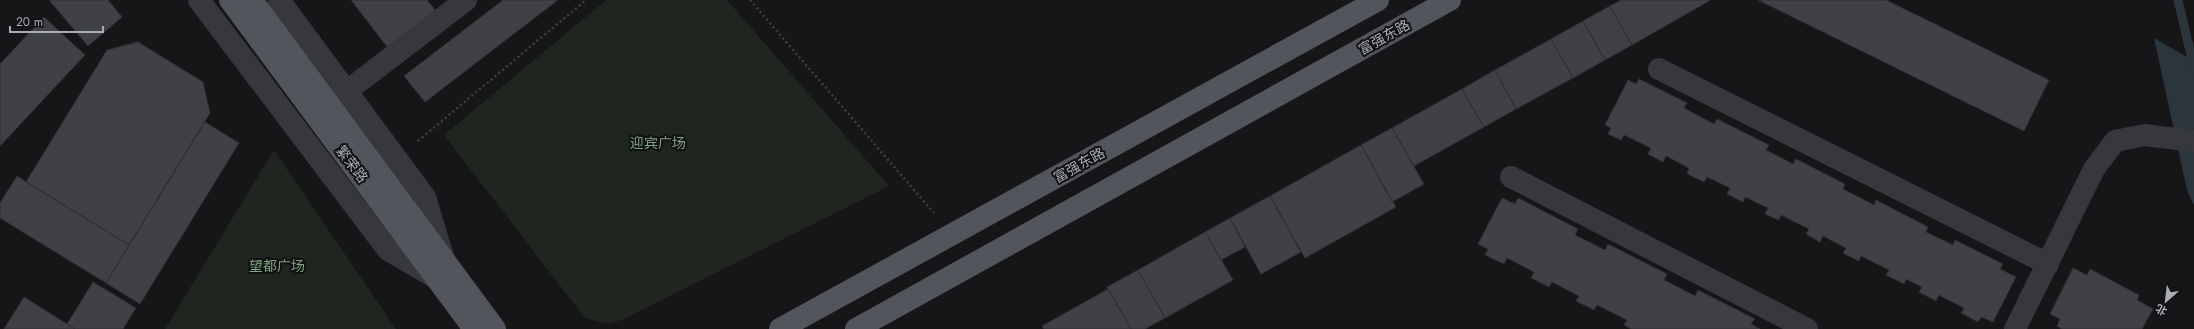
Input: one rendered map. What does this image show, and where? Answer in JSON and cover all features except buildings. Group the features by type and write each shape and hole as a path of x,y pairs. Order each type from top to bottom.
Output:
{"main road":[{"name":"繁荣路","path":"230,0 440,269 495,329"},
{"name":"繁荣路","path":"252,0 440,269 474,329"},
{"name":"富强东路","path":"780,329 1378,0"},
{"name":"富强东路","path":"856,329 1450,0"}],"street":[{"path":"199,0 388,250 440,269"},
{"path":"279,0 426,197 440,269"},
{"path":"347,91 457,3"},
{"path":"1659,69 2048,264"},
{"path":"2015,329 2094,169 2115,141 2144,135 2194,141"},
{"path":"1511,177 1807,329"}],"path":[{"path":"397,158 586,0"},
{"path":"750,0 952,234"}],"green space":[{"name":"迎宾广场","path":"606,0 727,0 889,186 622,320 606,324 585,318 444,135"},
{"name":"望都广场","path":"274,150 396,329 165,329"}],"shaded area":[{"path":"2154,38 2194,61 2194,206 2187,190"}],"waterway":[{"path":"2178,0 2194,68"}]}
